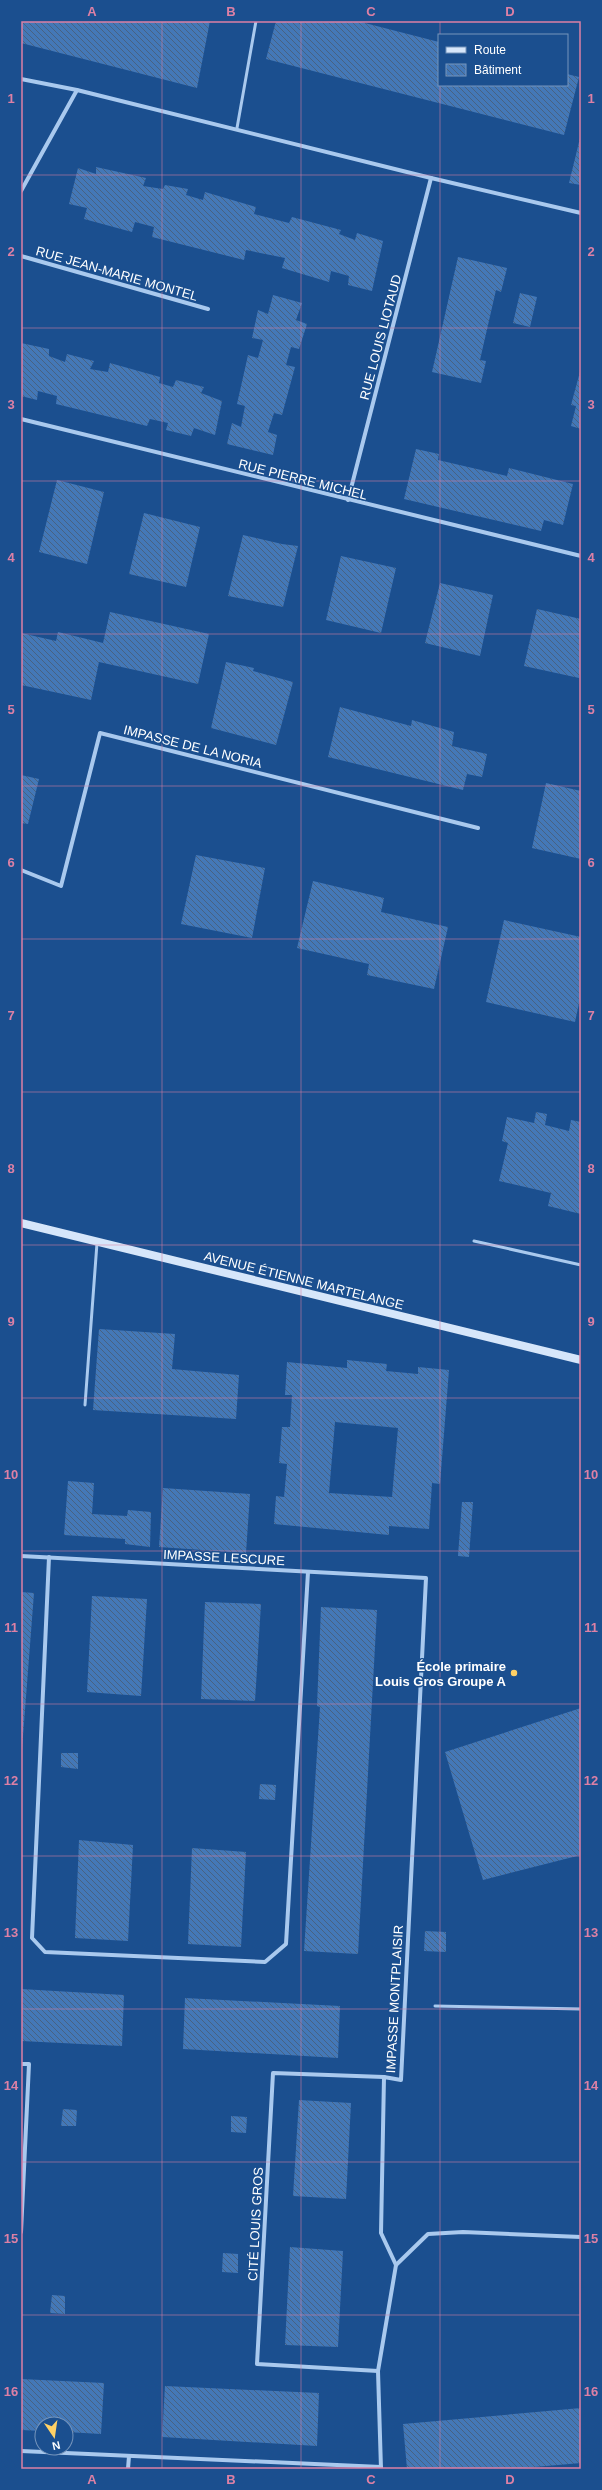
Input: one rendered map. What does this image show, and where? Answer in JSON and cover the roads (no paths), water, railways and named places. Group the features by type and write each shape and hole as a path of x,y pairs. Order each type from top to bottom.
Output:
{"street":[{"path":"21,79 77,90 237,128 431,178 581,213"},
{"path":"21,191 77,90"},
{"name":"RUE LOUIS LIOTAUD","path":"348,500 431,178"},
{"name":"RUE JEAN-MARIE MONTEL","path":"21,256 208,309"},
{"name":"RUE PIERRE MICHEL","path":"21,419 581,556"},
{"name":"IMPASSE DE LA NORIA","path":"21,870 61,886 100,733 478,828"},
{"name":"AVENUE ÉTIENNE MARTELANGE","path":"21,1223 581,1360"},
{"name":"IMPASSE LESCURE","path":"21,1556 426,1578"},
{"path":"49,1557 32,1938 45,1952 265,1962 286,1944 308,1572"},
{"name":"IMPASSE MONTPLAISIR","path":"396,2265 382,2233 384,2077 401,2080 426,1578"},
{"path":"21,2064 29,2064 21,2232"},
{"name":"CITÉ LOUIS GROS","path":"378,2371 256,2364 273,2073 384,2077"},
{"path":"21,2451 381,2468 378,2371 396,2265 428,2234 463,2232 581,2237"},
{"path":"128,2469 129,2456"}],"lane":[{"path":"237,128 256,21"},
{"path":"85,1405 97,1241"},
{"path":"474,1241 581,1265"},
{"path":"435,2006 581,2009"}],"place":[{"name":"École primaire Louis Gros Groupe A","path":"514,1673"}]}
